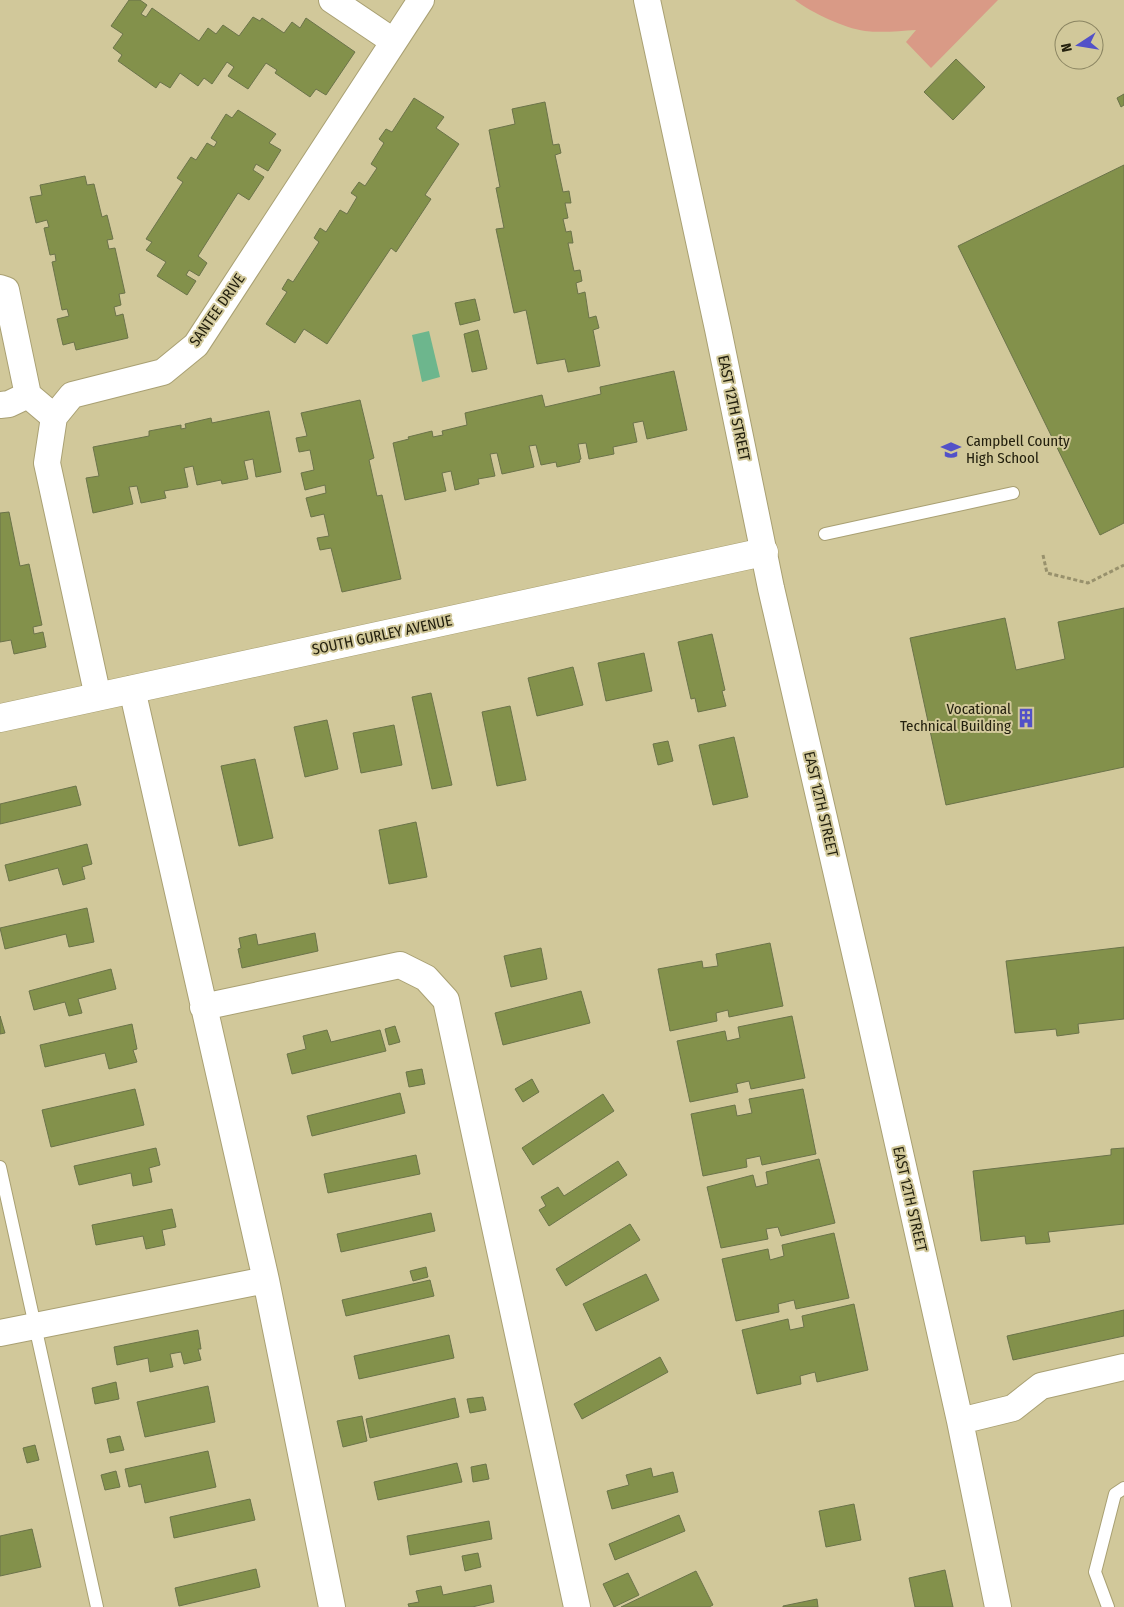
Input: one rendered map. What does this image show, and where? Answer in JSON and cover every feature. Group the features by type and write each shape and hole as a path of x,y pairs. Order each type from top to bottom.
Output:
{"street":[{"path":"332,0 393,41"},
{"name":"SANTEE DRIVE","path":"98,697 46,463 54,417 72,395 163,372 196,345 421,0"},
{"name":"EAST 12TH STREET","path":"647,0 764,552 960,1421 998,1607"},
{"path":"0,288 6,290 28,395 54,417"},
{"path":"0,405 10,404 28,395"},
{"name":"SOUTH GURLEY AVENUE","path":"0,718 764,552"},
{"path":"132,689 266,1280 332,1607"},
{"path":"203,1007 400,965 426,978 446,1000 577,1607"},
{"path":"0,1333 266,1280"},
{"path":"960,1421 1012,1408 1041,1386 1124,1367"}],"lane":[{"path":"825,534 1014,493"},
{"path":"0,1166 97,1607"},
{"path":"1108,1607 1095,1572 1115,1494 1124,1488"}],"path":[{"path":"1043,555 1047,573 1088,583 1124,566"}],"shaded area":[{"path":"795,0 998,0 931,68 906,42 916,30 878,32 848,27 810,10"},
{"path":"429,331 440,377 422,382 412,335"}],"building":[{"path":"129,0 140,0 147,5 141,14 146,17 152,8 199,41 208,28 216,34 223,25 239,36 253,17 260,21 262,18 284,33 292,22 300,28 306,18 355,52 326,95 316,89 310,97 275,73 277,70 266,63 248,89 228,76 234,67 227,62 212,84 204,78 198,86 180,73 170,88 160,82 156,88 118,61 122,55 113,48 123,34 111,26"},
{"path":"956,59 985,87 953,120 924,92"},
{"path":"1124,94 1124,105 1121,107 1117,98"},
{"path":"414,98 444,117 436,128 459,144 425,195 431,199 396,252 391,248 327,344 304,329 295,343 266,324 287,292 282,289 288,279 293,282 319,242 314,238 320,228 326,232 340,210 347,214 357,197 351,193 359,182 365,186 377,168 371,164 384,143 379,139 386,129 392,132"},
{"path":"545,102 553,145 559,144 561,153 555,155 563,192 569,191 571,203 565,203 568,218 563,219 566,232 571,231 573,243 568,243 574,271 580,270 582,281 576,283 578,294 585,292 589,318 596,316 599,328 593,330 600,366 568,372 565,359 537,364 526,310 514,313 496,229 504,228 496,188 500,187 489,130 515,124 512,109"},
{"path":"238,110 276,134 269,143 281,150 268,171 256,164 253,170 264,177 249,200 238,193 198,256 207,263 199,276 189,270 186,275 196,281 187,295 157,276 166,262 146,250 152,242 146,239 183,182 177,178 191,157 196,160 207,143 214,147 217,142 211,138 226,114 232,118"},
{"path":"1124,165 1124,523 1100,535 958,246"},
{"path":"85,176 87,185 94,184 102,217 107,215 113,239 107,240 109,249 115,248 125,293 119,294 121,305 114,307 116,316 123,314 128,338 76,350 74,342 63,345 57,319 69,316 67,309 62,310 52,262 56,261 55,254 50,255 44,228 49,227 47,220 36,223 30,197 42,195 40,185"},
{"path":"475,299 480,320 460,325 455,303"},
{"path":"478,330 487,369 472,372 464,334"},
{"path":"674,371 687,430 647,439 643,421 633,423 637,442 613,447 614,454 589,459 586,443 578,444 580,462 557,467 556,462 541,465 536,445 529,446 534,467 502,474 497,453 490,454 495,476 478,479 479,484 455,490 451,471 442,473 446,491 405,500 393,443 432,431 433,437 443,435 442,431 467,425 465,413 542,395 545,407 601,394 600,387"},
{"path":"360,400 374,458 369,460 377,496 382,495 401,579 342,592 331,548 320,550 317,538 329,536 324,514 311,517 306,498 326,493 325,485 305,490 301,473 314,470 310,450 299,452 296,438 307,436 301,413"},
{"path":"269,411 281,472 256,477 253,459 244,461 248,479 222,484 221,480 197,485 193,466 184,468 188,487 164,491 166,498 141,503 137,486 129,487 133,504 93,513 86,478 99,476 93,447 149,436 149,431 181,425 181,429 186,428 185,424 211,418 212,423"},
{"path":"9,512 20,566 29,564 42,625 33,627 34,634 43,632 46,647 14,654 11,640 0,642 0,513"},
{"name":"Vocational Technical Building","path":"1124,608 1124,767 946,805 910,638 1005,618 1016,670 1065,659 1058,622"},
{"path":"712,634 725,690 722,691 726,706 698,712 695,698 691,699 678,642"},
{"path":"644,653 652,691 606,701 598,663"},
{"path":"573,667 583,705 537,716 528,678"},
{"path":"431,693 452,785 432,789 412,697"},
{"path":"510,706 526,780 497,786 482,712"},
{"path":"327,720 338,769 305,777 294,727"},
{"path":"394,725 402,765 361,773 353,733"},
{"path":"734,737 748,797 713,805 699,745"},
{"path":"668,741 673,761 658,765 653,744"},
{"path":"255,759 273,838 239,846 221,766"},
{"path":"76,786 81,805 0,824 0,804"},
{"path":"416,822 427,877 389,884 379,830"},
{"path":"87,844 92,864 82,867 85,879 63,885 58,868 9,881 5,865"},
{"path":"87,908 94,942 69,947 66,934 5,949 0,928"},
{"path":"315,933 318,951 242,968 238,949 241,948 239,938 256,934 258,945"},
{"path":"770,943 783,1006 729,1017 728,1010 716,1013 717,1021 670,1031 658,969 702,961 703,968 718,966 716,954"},
{"path":"1124,947 1124,1019 1078,1024 1079,1033 1057,1036 1056,1029 1015,1033 1006,961"},
{"path":"541,948 547,979 511,987 504,956"},
{"path":"111,969 116,989 78,999 82,1013 69,1016 65,1002 34,1010 29,991"},
{"path":"581,991 590,1023 503,1045 495,1013"},
{"path":"0,1016 5,1033 0,1034"},
{"path":"792,1016 805,1078 751,1089 749,1081 736,1084 738,1092 690,1102 677,1041 725,1031 727,1041 740,1038 738,1027"},
{"path":"132,1024 137,1049 133,1050 137,1062 109,1069 105,1053 45,1067 40,1045"},
{"path":"395,1026 400,1042 389,1045 385,1029"},
{"path":"327,1030 331,1042 380,1030 386,1051 292,1074 287,1054 306,1049 303,1036"},
{"path":"422,1069 425,1084 409,1087 406,1072"},
{"path":"532,1079 539,1092 523,1102 515,1089"},
{"path":"135,1089 144,1125 51,1147 42,1110"},
{"path":"803,1089 816,1154 762,1165 760,1156 746,1159 747,1167 703,1176 691,1114 735,1105 737,1116 752,1113 749,1099"},
{"path":"400,1093 405,1113 312,1136 307,1116"},
{"path":"603,1094 614,1111 533,1165 522,1148"},
{"path":"156,1148 160,1165 149,1168 152,1182 133,1186 131,1173 79,1185 74,1166"},
{"path":"1124,1148 1124,1224 1048,1232 1050,1242 1026,1244 1025,1236 981,1241 973,1171 1111,1155 1111,1149"},
{"path":"416,1155 420,1174 328,1193 324,1174"},
{"path":"819,1159 835,1223 781,1236 778,1227 766,1229 768,1239 721,1248 707,1187 753,1175 756,1187 768,1184 766,1172"},
{"path":"618,1161 627,1175 549,1226 539,1210 546,1206 541,1197 558,1187 564,1196"},
{"path":"172,1209 176,1227 162,1230 165,1245 146,1249 143,1236 96,1245 92,1225"},
{"path":"431,1213 435,1231 341,1252 337,1234"},
{"path":"630,1224 640,1240 566,1286 556,1269"},
{"path":"834,1233 849,1298 796,1309 794,1300 778,1304 779,1312 736,1321 722,1259 768,1249 770,1260 784,1256 782,1245"},
{"path":"426,1267 428,1277 413,1281 410,1271"},
{"path":"646,1274 659,1300 596,1331 583,1304"},
{"path":"430,1280 434,1296 346,1316 342,1300"},
{"path":"854,1304 868,1370 817,1382 815,1372 800,1376 801,1384 757,1394 742,1330 788,1319 790,1330 804,1327 802,1316"},
{"path":"1124,1310 1124,1336 1013,1360 1007,1336"},
{"path":"198,1330 201,1349 198,1349 201,1360 184,1364 181,1352 170,1354 173,1367 150,1372 148,1358 117,1365 114,1347"},
{"path":"449,1335 454,1358 359,1379 354,1356"},
{"path":"660,1357 668,1372 582,1419 574,1404"},
{"path":"116,1382 119,1399 95,1404 92,1388"},
{"path":"208,1386 215,1422 145,1437 137,1402"},
{"path":"483,1397 486,1410 470,1413 467,1399"},
{"path":"455,1398 459,1417 370,1438 366,1419"},
{"path":"362,1416 367,1441 343,1447 337,1421"},
{"path":"120,1436 124,1450 110,1453 107,1439"},
{"path":"35,1445 39,1460 27,1463 23,1448"},
{"path":"208,1451 216,1487 145,1503 141,1484 129,1487 125,1469"},
{"path":"457,1463 462,1482 378,1500 374,1482"},
{"path":"486,1464 489,1479 473,1482 471,1467"},
{"path":"651,1468 653,1477 673,1472 678,1492 612,1509 607,1491 629,1485 626,1475"},
{"path":"116,1471 120,1487 105,1490 101,1475"},
{"path":"250,1499 255,1520 174,1538 170,1517"},
{"path":"854,1504 861,1540 826,1547 819,1511"},
{"path":"679,1515 685,1531 615,1560 609,1544"},
{"path":"489,1521 492,1539 410,1555 407,1536"},
{"path":"32,1529 41,1567 0,1576 0,1536"},
{"path":"478,1553 481,1567 465,1571 462,1556"},
{"path":"256,1569 260,1587 179,1606 175,1588"},
{"path":"945,1570 953,1607 915,1607 909,1578"},
{"path":"696,1571 713,1605 709,1607 621,1607"},
{"path":"628,1573 639,1595 614,1607 603,1584"},
{"path":"491,1585 494,1602 472,1607 409,1607 408,1604 419,1602 416,1591 441,1586 443,1595"},
{"path":"817,1599 818,1607 783,1607 783,1606"}],"place":[{"name":"Campbell County High School","path":"951,450"},
{"name":"Vocational Technical Building","path":"1026,718"}]}
